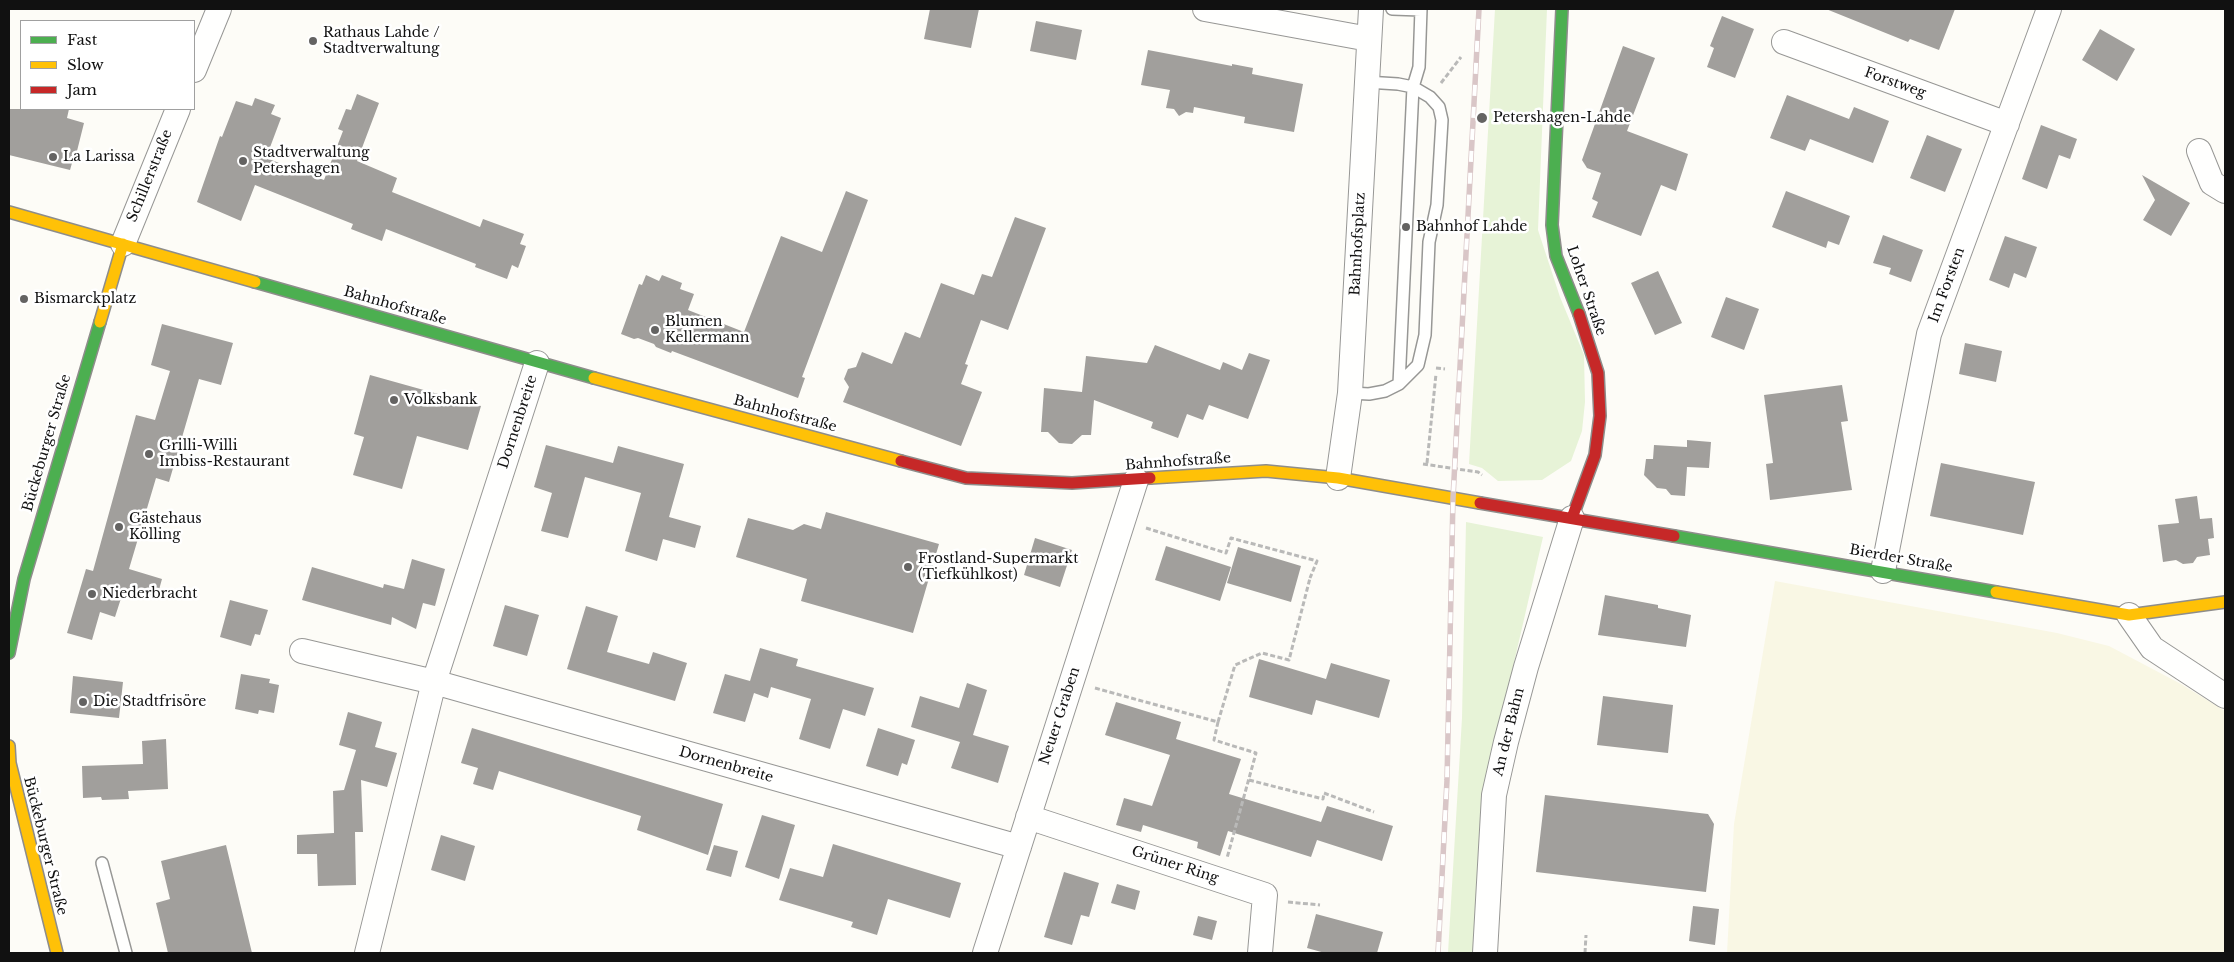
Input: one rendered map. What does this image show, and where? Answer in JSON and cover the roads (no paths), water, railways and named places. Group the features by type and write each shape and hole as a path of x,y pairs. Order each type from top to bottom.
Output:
{"street":[{"path":"195,68 219,9"},
{"path":"1205,9 1369,39"},
{"name":"Bahnhofsplatz","path":"1338,478 1350,393 1370,9"},
{"name":"Loher Straße","path":"1562,9 1552,225 1556,256 1582,321 1598,373 1600,416 1594,455 1572,518"},
{"name":"Im Forsten","path":"1882,571 1887,556 1929,334 2049,9"},
{"name":"Forstweg","path":"1784,42 2007,124"},
{"name":"Schillerstraße","path":"122,244 178,110"},
{"path":"2199,151 2212,184 2225,191"},
{"name":"Bahnhofstraße","path":"9,212 537,363 966,478 1072,483 1266,472 1338,478 1572,518"},
{"name":"Bückeburger Straße","path":"9,653 16,577 122,244"},
{"name":"Dornenbreite","path":"367,953 434,682 537,363"},
{"name":"Neuer Graben","path":"985,953 1136,480"},
{"name":"Bierder Straße","path":"1572,518 2129,615 2225,602"},
{"name":"An der Bahn","path":"1485,953 1494,795 1526,667 1572,518"},
{"path":"2129,615 2152,648 2225,696"},
{"name":"Dornenbreite","path":"302,651 434,682 1018,847"},
{"name":"Bückeburger Straße","path":"9,746 12,773 57,953"},
{"name":"Grüner Ring","path":"1028,817 1265,895 1260,953"}],"lane":[{"path":"1392,9 1421,10 1419,67 1413,87 1399,384"},
{"path":"1350,393 1370,394 1385,391 1399,384 1418,365 1425,335 1429,242 1437,205 1442,120 1439,107 1430,97 1413,87 1366,82"},
{"path":"102,863 126,953"}],"railway":[{"path":"1438,953 1447,780 1453,498 1479,9"}],"place":[{"name":"Rathaus Lahde / Stadtverwaltung","path":"313,41"},
{"name":"Petershagen-Lahde","path":"1482,118"},
{"name":"La Larissa","path":"53,157"},
{"name":"Stadtverwaltung Petershagen","path":"243,161"},
{"name":"Bahnhof Lahde","path":"1406,227"},
{"name":"Bismarckplatz","path":"24,299"},
{"name":"Blumen Kellermann","path":"655,330"},
{"name":"Volksbank","path":"394,400"},
{"name":"Grilli-Willi Imbiss-Restaurant","path":"149,454"},
{"name":"Gästehaus Kölling","path":"119,527"},
{"name":"Frostland-Supermarkt (Tiefkühlkost)","path":"908,567"},
{"name":"Niederbracht","path":"92,594"},
{"name":"Die Stadtfrisöre","path":"83,702"}]}
